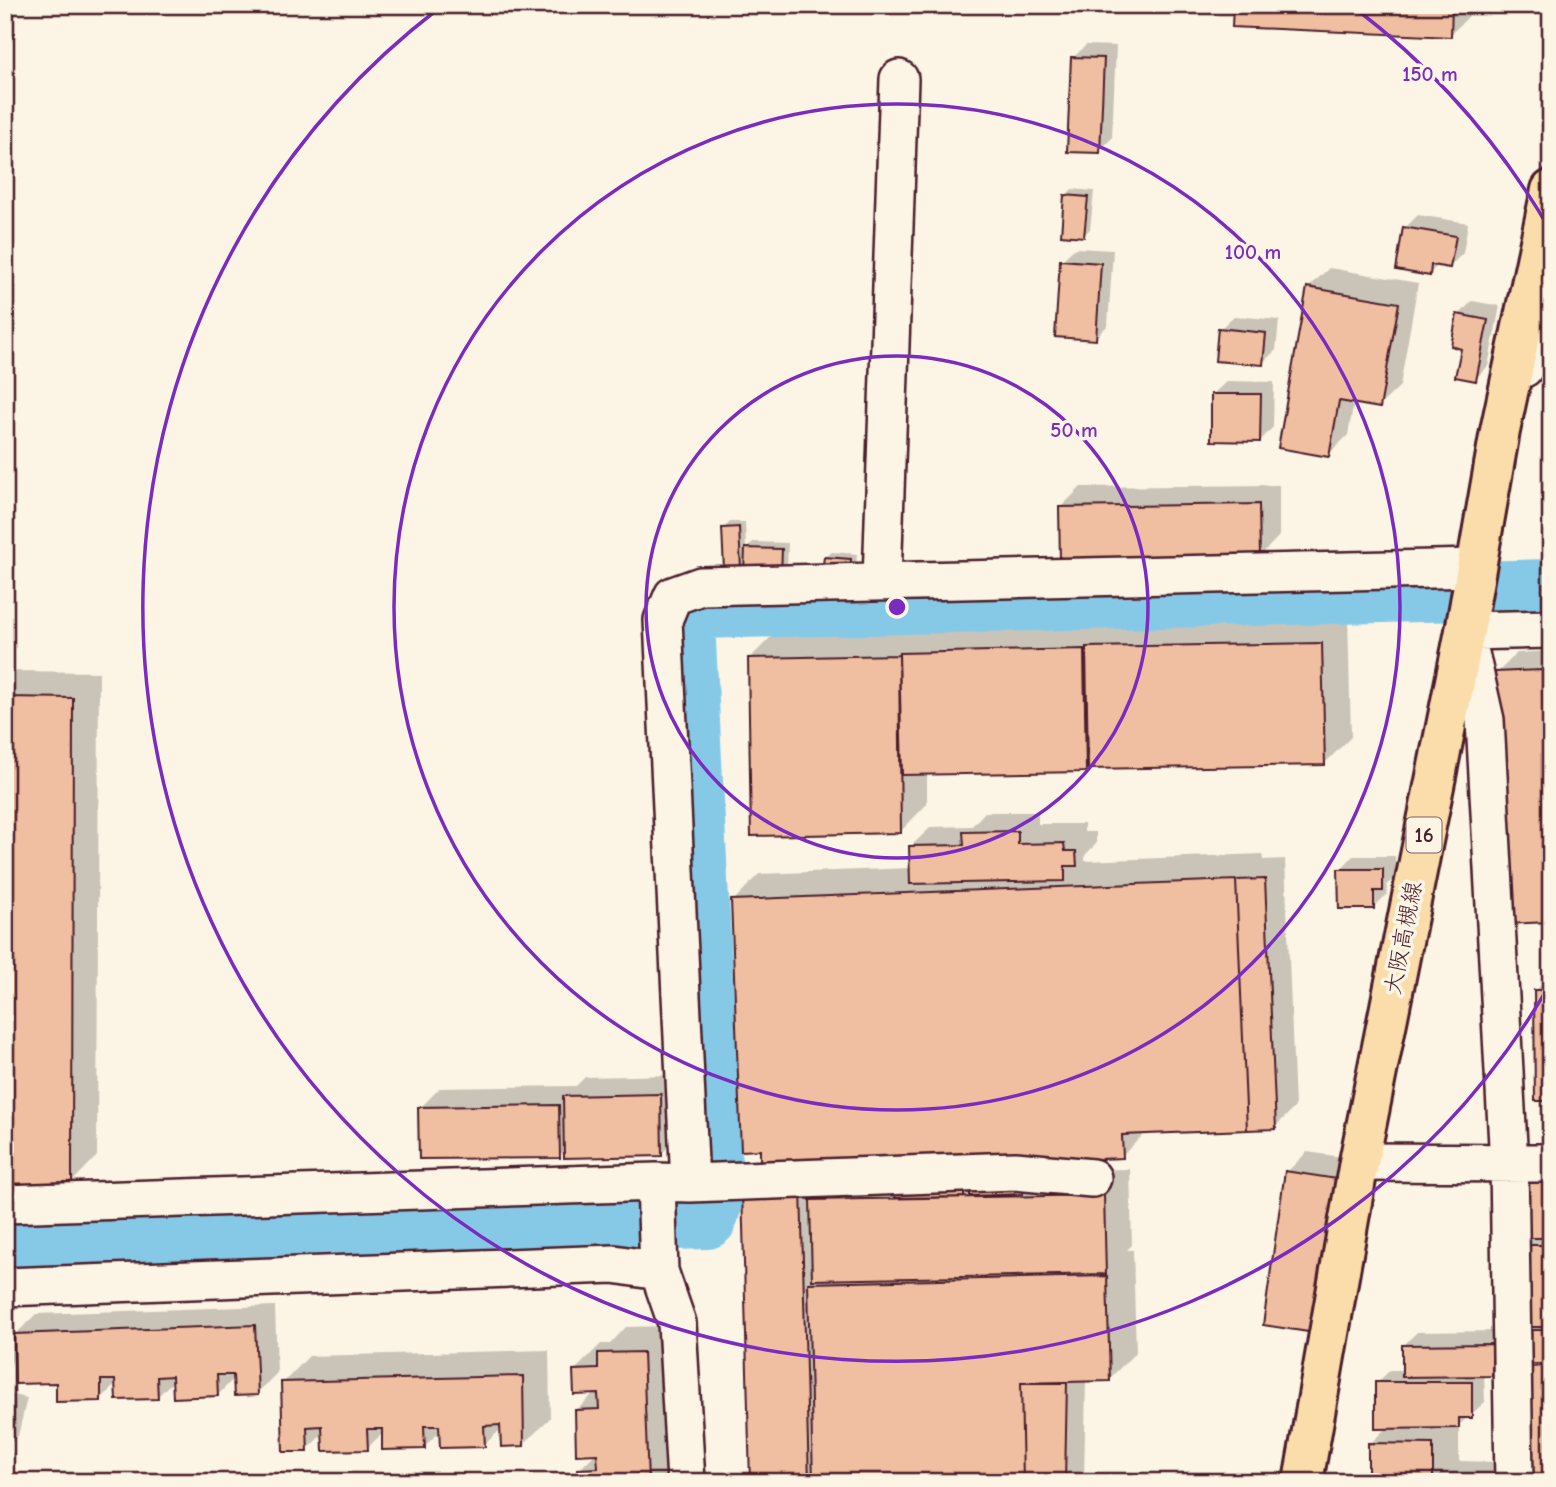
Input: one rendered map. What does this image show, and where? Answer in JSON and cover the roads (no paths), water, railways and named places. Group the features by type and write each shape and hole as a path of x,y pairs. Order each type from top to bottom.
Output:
{"main road":[{"name":"大阪高槻線","path":"1303,1482 1359,1162 1465,631 1500,431 1551,190"}],"street":[{"path":"881,581 899,79"},
{"path":"1500,431 1551,301"},
{"path":"686,1482 677,1323 659,1271 673,1182 663,620 673,596 701,586 1475,568"},
{"path":"1514,1482 1509,1164 1485,720 1465,631 1551,629"},
{"path":"1359,1162 1551,1163"},
{"path":"5,1204 1015,1171 1092,1178"},
{"path":"5,1287 614,1264 659,1271"}],"waterway":[{"path":"5,1240 707,1219 714,1198 685,622 697,609 1551,589"}]}
